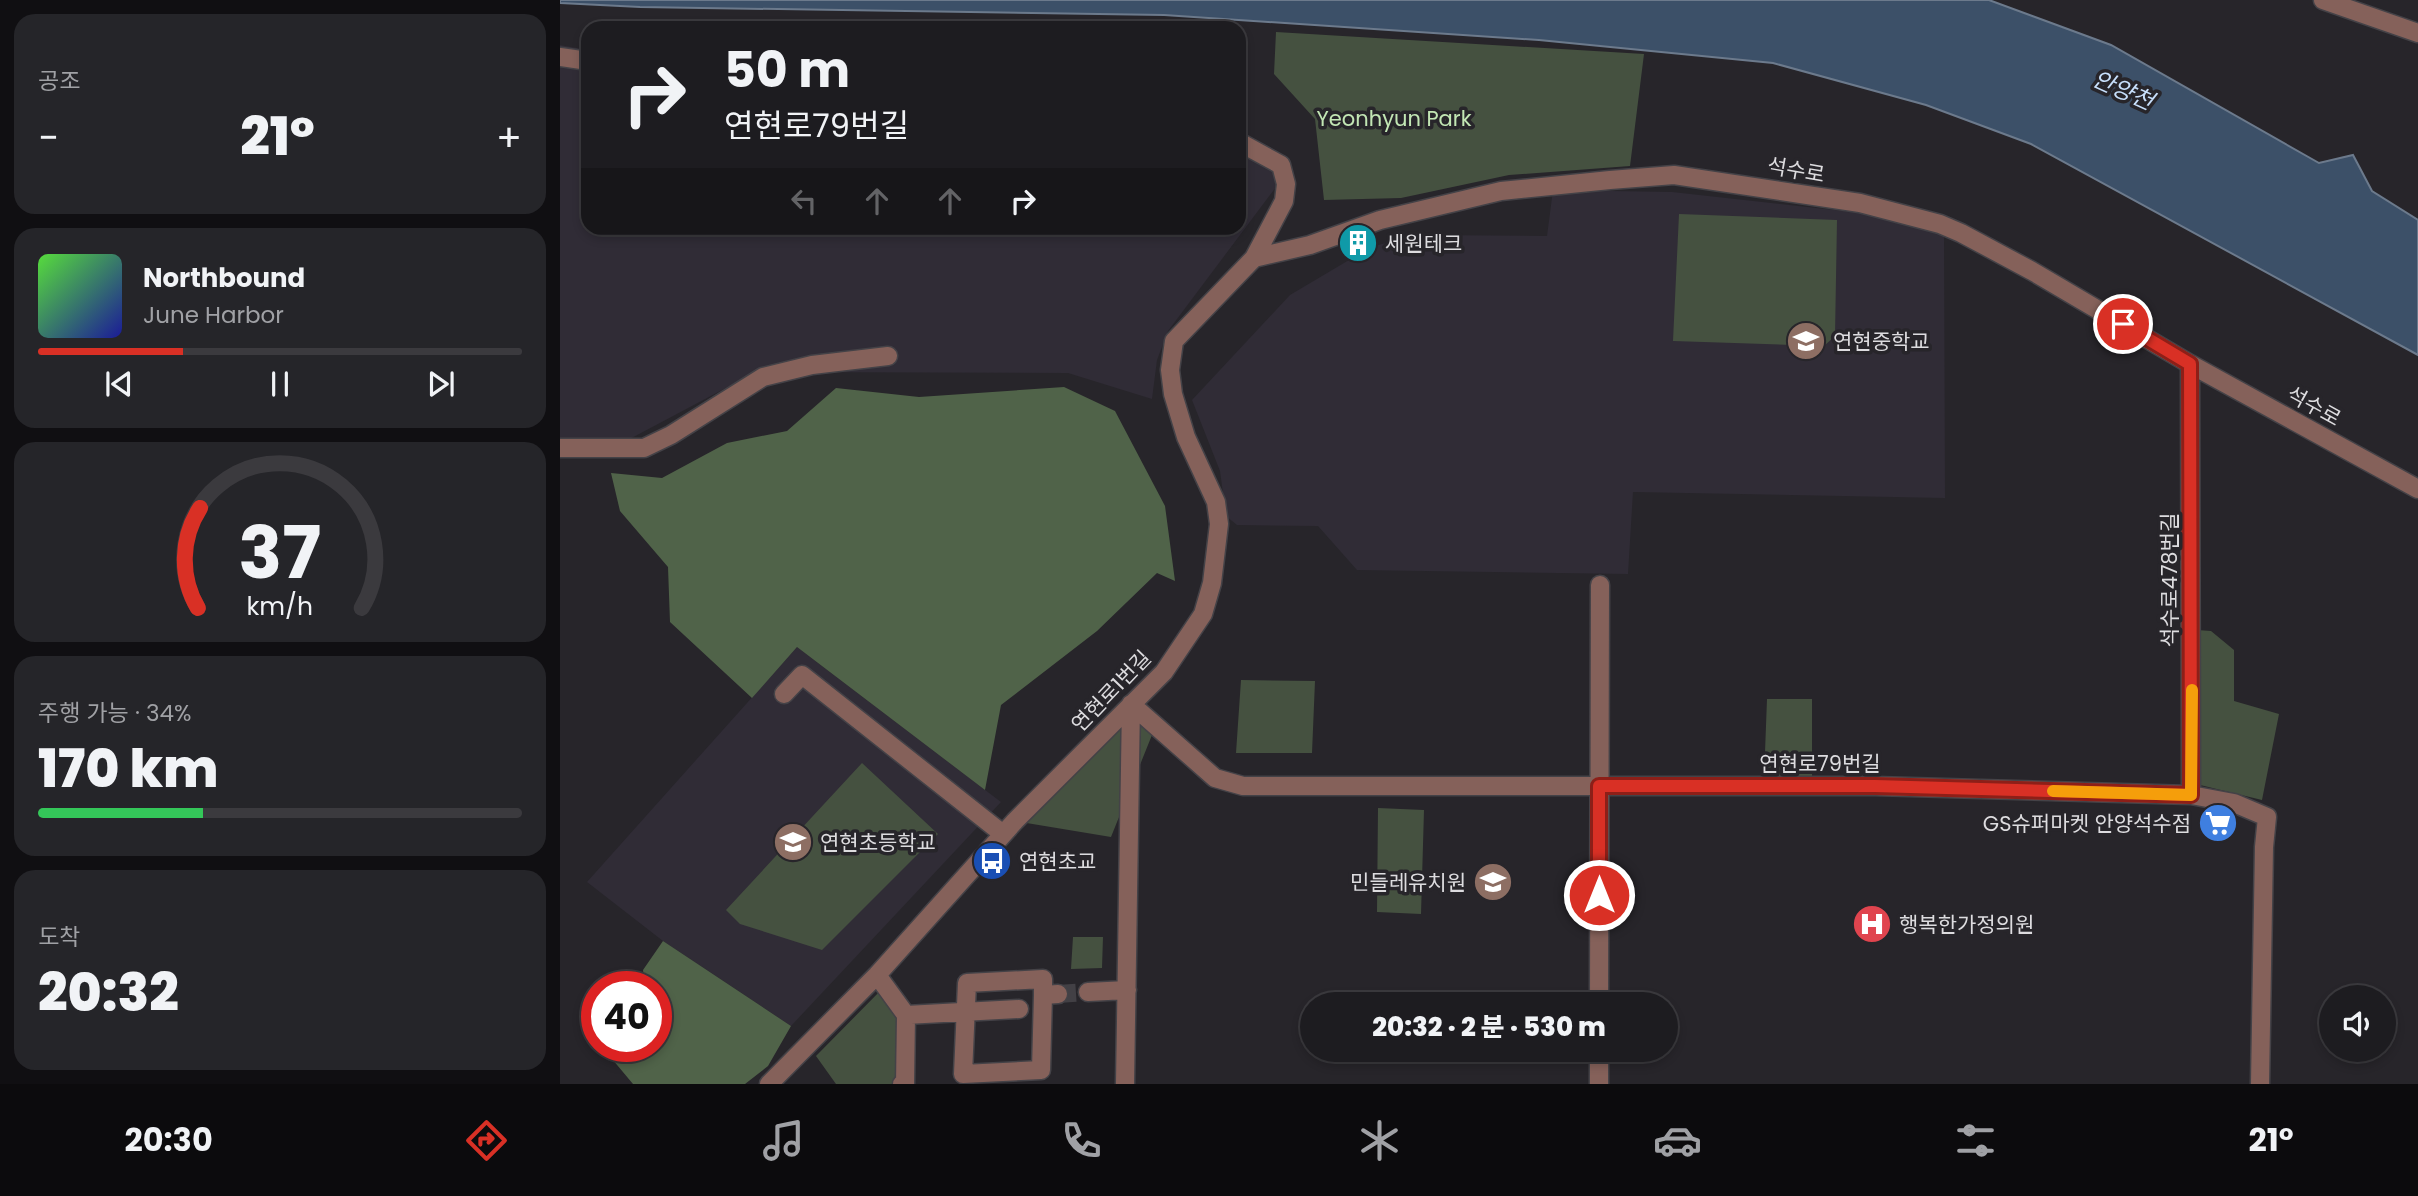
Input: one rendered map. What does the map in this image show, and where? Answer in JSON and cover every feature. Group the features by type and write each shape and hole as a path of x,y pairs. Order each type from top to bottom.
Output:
{"street":[{"path":"2323,0 2418,33"},
{"path":"560,57 581,60"},
{"path":"1246,146 1280,165 1286,184 1284,201 1254,258"},
{"name":"석수로","path":"1254,258 1310,245 1380,220 1501,191 1674,175 1860,203 1940,224 2032,271 2190,364 2418,489"},
{"name":"연현로1번길","path":"769,1084 877,975 1003,834 1164,672 1203,614 1212,583 1219,524 1216,502 1186,437 1173,394 1170,370 1174,341 1254,258"},
{"path":"560,448 644,449 763,377 812,365 888,356"},
{"name":"석수로478번길","path":"2190,364 2191,795"},
{"path":"1599,992 1600,585"},
{"path":"784,694 802,675 1003,834"},
{"path":"1125,1084 1131,704"},
{"name":"연현로79번길","path":"1131,704 1215,778 1243,786 1875,786 2191,795 2234,803 2267,817 2264,847 2260,1084"},
{"path":"877,975 906,1015 905,1084 902,1084"},
{"path":"1043,979 1051,995 1041,1070 963,1074 966,1012 967,983 1043,979"},
{"path":"1088,992 1127,990"},
{"path":"906,1015 1020,1009"},
{"path":"1599,1062 1600,1084"}],"shaded area":[{"path":"560,45 581,49 581,235 1240,235 1168,331 1157,360 1152,399 1068,373 756,372 624,442 560,458"},
{"path":"1246,152 1265,161 1279,183 1246,227"},
{"path":"1553,190 1672,192 1862,213 1944,235 1945,498 1633,492 1628,574 1357,570 1318,526 1237,525 1226,516 1220,471 1192,400 1290,295 1371,247 1416,235 1547,236"},
{"name":"연현초등학교","path":"797,647 1001,802 791,1026 663,941 587,882"}],"green space":[{"name":"Yeonhyun Park","path":"1276,32 1644,54 1630,166 1509,175 1401,198 1324,200 1315,119 1274,74"},
{"path":"1679,214 1837,220 1835,336 1824,346 1673,341"},
{"path":"1064,387 1115,411 1165,506 1175,581 1157,573 1097,631 1001,705 985,790 797,647 752,698 670,622 668,567 620,511 611,473 662,478 727,443 787,431 836,388 919,397"},
{"path":"2197,630 2211,631 2234,650 2234,701 2279,714 2262,800 2196,784"},
{"path":"1241,680 1315,681 1312,753 1236,753"},
{"path":"1767,699 1812,699 1812,778 1764,779"},
{"path":"1131,704 1156,725 1111,837 1015,821"},
{"path":"862,763 938,834 822,950 740,924 726,910"},
{"path":"1378,808 1424,810 1421,914 1377,912"},
{"path":"1073,937 1103,937 1102,968 1071,969"},
{"path":"663,941 791,1026 768,1066 745,1084 633,1084 615,1062 672,1062 672,971 643,970"},
{"path":"885,986 906,1015 905,1084 836,1084 816,1056"}],"water":[{"name":"안양천","path":"560,0 1989,0 2111,45 2319,163 2353,155 2372,191 2418,220 2418,355 2031,144 1926,105 1773,63 1539,40 1164,15 640,7 560,3"}],"tunnel":[{"path":"1058,994 1088,992"}],"slow traffic":[{"path":"2053,791 2191,795 2192,690"}],"place":[{"name":"세원테크","path":"1358,243"},
{"name":"연현중학교","path":"1806,341"},
{"name":"GS슈퍼마켓 안양석수점","path":"2218,823"},
{"name":"연현초등학교","path":"793,842"},
{"name":"연현초교","path":"992,861"},
{"name":"민들레유치원","path":"1493,882"},
{"name":"행복한가정의원","path":"1872,924"}],"route":[{"path":"1599,895 1599,786 1875,786 2191,795 2190,364 2123,324"}]}
